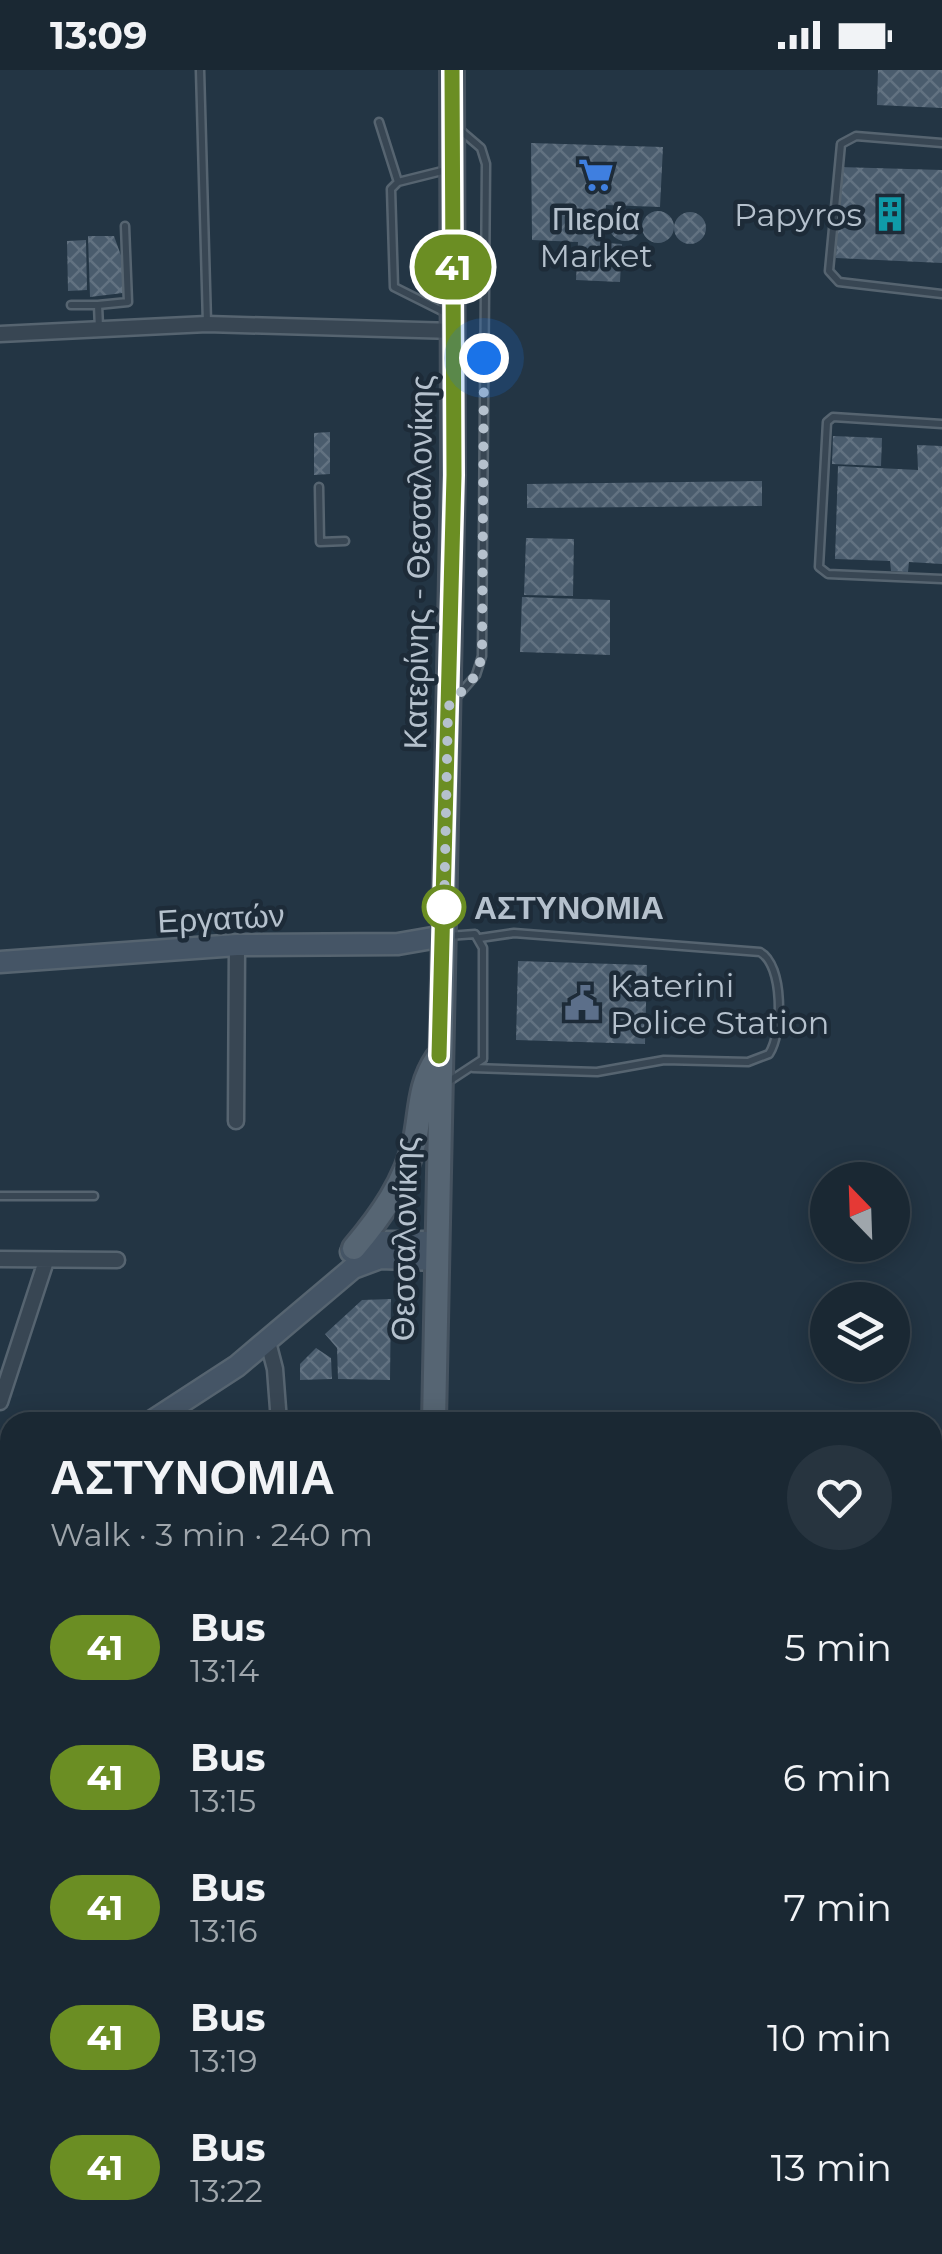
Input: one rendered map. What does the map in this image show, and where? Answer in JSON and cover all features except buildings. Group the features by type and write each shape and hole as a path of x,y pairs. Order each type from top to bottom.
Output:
{"main road":[{"name":"Κατερίνης - Θεσσαλονίκης","path":"439,1056 454,324 452,70"},
{"name":"Εργατών","path":"0,962 237,945 398,944 444,936"},
{"name":"Θεσσαλονίκης","path":"434,1412 439,1056"},
{"path":"302,1312 384,1209 406,1169 422,1086 439,1056"},
{"path":"354,1248 374,1242 437,1251"},
{"path":"165,1412 268,1342 346,1273 373,1258 437,1251"}],"street":[{"path":"0,334 207,324 454,324"},
{"path":"236,1122 237,945"},
{"path":"0,1259 117,1260"},
{"path":"2,1392 46,1261"},
{"path":"268,1342 276,1369 278,1412"}],"lane":[{"path":"200,70 207,324"},
{"path":"379,122 398,182"},
{"path":"448,707 476,675 482,656 486,164 481,148 451,123"},
{"path":"942,143 856,136 841,144 829,271 839,282 942,294"},
{"path":"452,168 398,182 390,189 394,287 454,324"},
{"path":"71,304 128,302 124,226"},
{"path":"98,305 98,329"},
{"path":"942,424 832,417 827,422 819,567 828,574 942,578"},
{"path":"320,487 320,542 345,541"},
{"path":"444,936 472,934 480,938 514,933 760,952 768,957 776,976 775,1042 765,1058 748,1062 664,1060 596,1072 474,1068"},
{"path":"438,1101 448,1082 482,1059 480,938"},
{"path":"0,1196 94,1196"}],"bus line":[{"name":"41","path":"439,1056 454,475 452,70"}],"place":[{"name":"Πιερία Market","path":"596,175"},
{"name":"Papyros","path":"890,214"},
{"name":"ΑΣΤΥΝΟΜΙΑ","path":"444,907"},
{"name":"Katerini Police Station","path":"582,1003"}],"route":[{"path":"444,907 444,914 448,707 476,675 482,656 484,358"}]}
